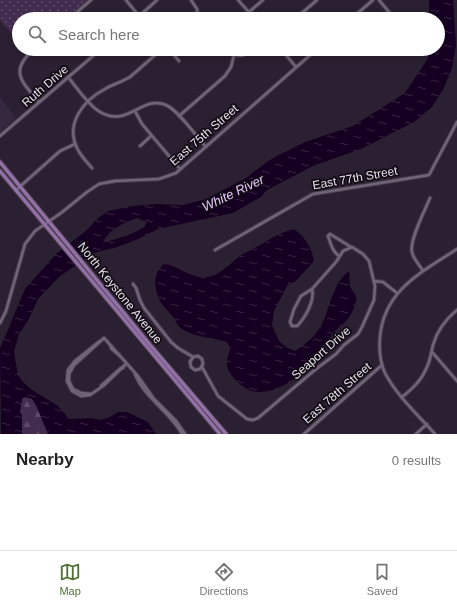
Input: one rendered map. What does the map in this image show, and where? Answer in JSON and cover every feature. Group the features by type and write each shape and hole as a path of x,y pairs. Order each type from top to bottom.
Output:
{"main road":[{"name":"North Keystone Avenue","path":"0,162 62,242 220,434"},
{"name":"North Keystone Avenue","path":"0,171 47,223"},
{"name":"North Keystone Avenue","path":"103,291 226,434"}],"street":[{"path":"77,12 91,0"},
{"path":"126,0 136,12"},
{"path":"144,12 157,0"},
{"path":"191,0 197,12"},
{"path":"238,0 249,12 263,0"},
{"path":"303,12 317,0"},
{"path":"362,12 373,0"},
{"path":"379,0 389,12"},
{"path":"27,56 21,65 20,73 23,83 39,102"},
{"name":"Ruth Drive","path":"0,136 93,56"},
{"path":"92,168 75,144 73,130 75,120 81,109 88,101 105,88 130,77 154,56"},
{"path":"175,56 179,61"},
{"path":"179,116 225,76 234,56"},
{"path":"287,56 296,67"},
{"name":"East 75th Street","path":"0,323 6,310 25,244 33,233 87,192 101,184 115,180 159,179 170,176 206,147 309,56"},
{"path":"68,78 97,110 110,115 122,116 135,111 148,103 158,103 172,108 206,147"},
{"path":"135,111 151,136 180,169"},
{"name":"East 77th Street","path":"216,250 313,194 429,175 457,122"},
{"path":"140,146 151,136"},
{"path":"16,190 60,151 75,144"},
{"path":"423,271 413,256 411,248 416,231 430,198"},
{"name":"Seaport Drive","path":"202,367 218,396 246,419 252,420 258,418 316,369 333,357 358,334 362,327 374,299 376,289 369,261 363,254 330,234 328,236 332,248 339,256"},
{"path":"312,289 313,297 307,313 298,325 293,326 290,322 294,309 302,294 312,289 336,262 345,249 352,247"},
{"path":"435,434 402,397 390,381 382,365 379,346 381,326 388,307 397,293 423,271 457,249"},
{"path":"374,281 383,282 397,293"},
{"path":"133,284 144,308 171,342 193,357 198,356 202,358 202,367 196,370 192,368 190,363 193,357"},
{"path":"402,397 416,385 422,377 428,366 434,342 441,328 457,310"},
{"path":"126,364 101,386 86,396 80,395 71,389 67,381 68,370 75,361 104,338 135,374 148,395 173,421 183,434"},
{"path":"432,351 457,381"},
{"name":"East 78th Street","path":"304,434 382,365"},
{"path":"416,434 427,424"}],"shaded area":[{"path":"0,97 16,118 0,132"}],"green space":[{"path":"0,0 88,0 74,12 12,12 12,34 0,20"},
{"path":"25,397 32,399 36,405 48,434 22,434 22,415 20,412 22,399"}],"water":[{"name":"White River","path":"429,0 453,0 456,45 452,68 443,90 432,107 414,122 361,149 313,166 267,190 261,197 233,213 158,229 134,241 93,253 59,277 38,299 29,319 19,334 14,352 18,375 23,382 32,390 58,406 69,419 92,418 101,420 118,412 127,412 148,422 156,434 48,434 36,405 32,399 25,397 22,399 20,412 22,415 22,434 1,434 0,348 25,289 56,254 87,230 97,219 108,211 133,206 156,204 183,205 206,199 246,178 268,161 305,142 353,126 405,93 428,56 445,56 445,12 429,12","holes":["137,218 147,222 144,227 117,239 103,242 113,230"]},
{"path":"294,229 307,243 312,252 314,261 296,281 287,286 274,311 272,325 279,341 286,347 295,351 313,337 323,322 340,280 349,271 350,286 356,295 356,302 348,319 322,346 315,359 306,370 279,388 259,392 250,390 238,383 229,372 227,359 230,348 227,342 198,336 179,327 161,303 157,293 155,282 157,272 164,264 194,276 205,277 215,275 241,255 278,235"}]}
